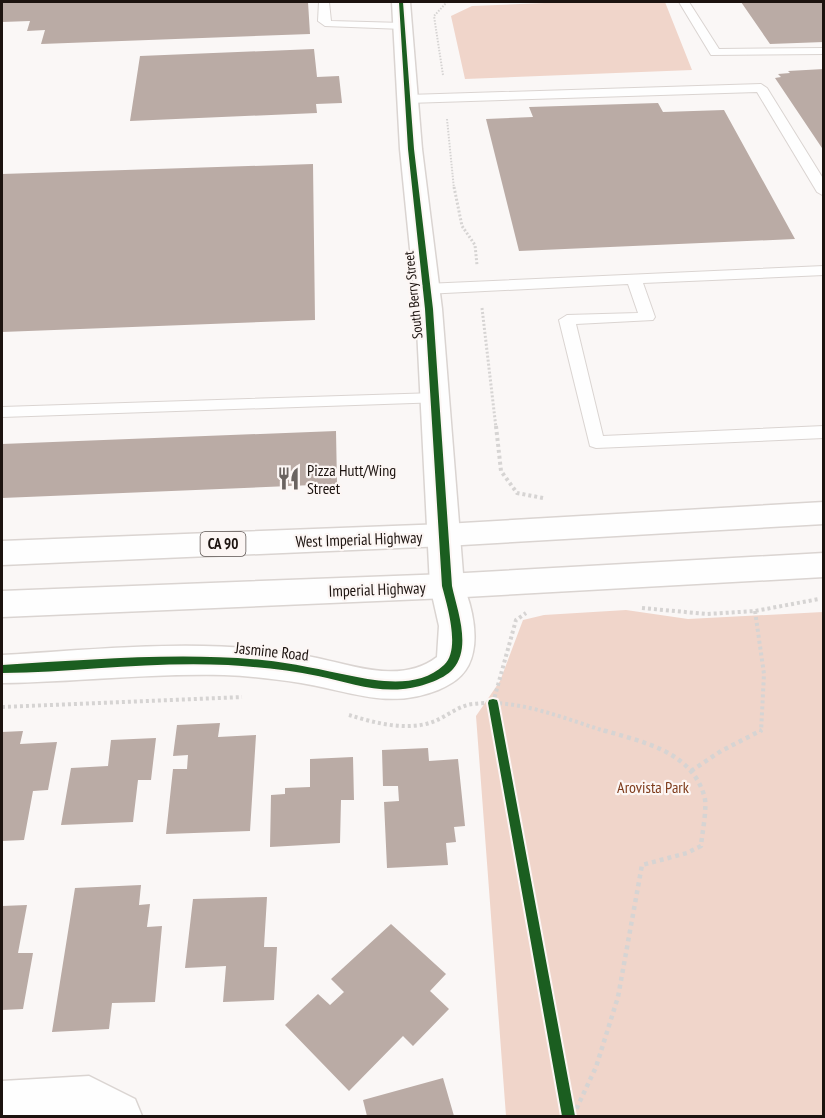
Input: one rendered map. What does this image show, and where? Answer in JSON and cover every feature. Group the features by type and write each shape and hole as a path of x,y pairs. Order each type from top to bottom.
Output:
{"street":[{"name":"South Berry Street","path":"401,2 411,149 429,309 447,586"},
{"name":"West Imperial Highway","path":"2,553 445,535 824,513"},
{"name":"Imperial Highway","path":"2,604 447,586 824,566"},
{"name":"Jasmine Road","path":"2,669 162,661 222,661 302,669 382,686 408,686 426,681 450,667 457,646 456,626 447,586"},
{"path":"2,1105 89,1100 118,1116"}],"lane":[{"path":"324,2 324,21 329,24 403,26"},
{"path":"684,2 715,53 824,51"},
{"path":"408,99 780,87"},
{"path":"761,88 824,192"},
{"path":"425,288 824,270"},
{"path":"634,279 647,317 567,320 596,442 824,432"},
{"path":"2,412 436,398"}],"path":[{"path":"639,607 658,611 706,614 755,610 824,598"},
{"path":"691,771 721,751 762,731 764,674 755,610"},
{"path":"495,715 493,703 516,620 530,611"},
{"path":"2,707 250,697"},
{"path":"339,712 373,722 409,726 433,722 470,704 493,703 521,706 656,746 677,757 691,771 705,796 700,846 691,854 654,858 642,865 618,997 596,1067 571,1116"},
{"path":"567,1105 571,1116"}],"green space":[{"path":"569,2 665,2 692,70 465,79 451,16 472,6"},
{"name":"Arovista Park","path":"626,610 688,619 823,612 823,1116 506,1116 476,716 500,681 523,620 544,615"}],"building":[{"path":"2,2 308,2 310,34 41,44 45,30 27,31 30,21 2,22"},
{"path":"741,2 824,2 824,42 770,44"},
{"path":"314,49 317,77 339,76 342,103 316,104 317,113 130,121 140,56"},
{"path":"824,69 824,151 775,78 781,77 778,74 790,73 788,71"},
{"path":"658,103 663,112 724,110 795,239 519,251 486,119 533,117 529,107"},
{"path":"313,164 315,320 2,332 2,174"},
{"path":"336,431 337,484 2,498 2,444"},
{"path":"220,723 218,737 256,735 250,831 166,834 173,769 187,769 188,755 173,756 177,725"},
{"path":"23,731 20,744 57,742 48,790 33,791 24,840 2,841 2,732"},
{"path":"156,738 151,780 138,780 133,822 61,825 71,768 108,766 111,740"},
{"path":"428,748 429,761 458,759 465,826 454,827 456,842 446,843 448,865 387,868 384,802 399,801 398,786 383,786 382,750"},
{"path":"353,757 354,800 341,800 340,843 270,847 271,795 285,794 285,788 310,787 310,759"},
{"path":"141,885 139,905 150,904 147,927 162,926 155,1002 112,1003 109,1029 52,1032 75,888"},
{"path":"267,897 264,947 277,947 274,1000 223,1002 226,966 185,968 193,899"},
{"path":"27,905 18,953 33,953 23,1009 2,1010 2,906"},
{"path":"391,924 446,974 430,991 449,1009 413,1046 403,1036 349,1091 285,1025 318,994 330,1005 344,992 331,979"},
{"path":"443,1078 454,1116 367,1116 363,1100"}],"cycle path":[{"path":"2,669 114,662 227,661 302,669 369,683 403,685 435,676 450,666 457,647 457,637 447,586 429,309 411,149 401,2"},
{"path":"493,703 569,1116"}],"place":[{"name":"Pizza Hutt/Wing Street","path":"289,479"}]}
